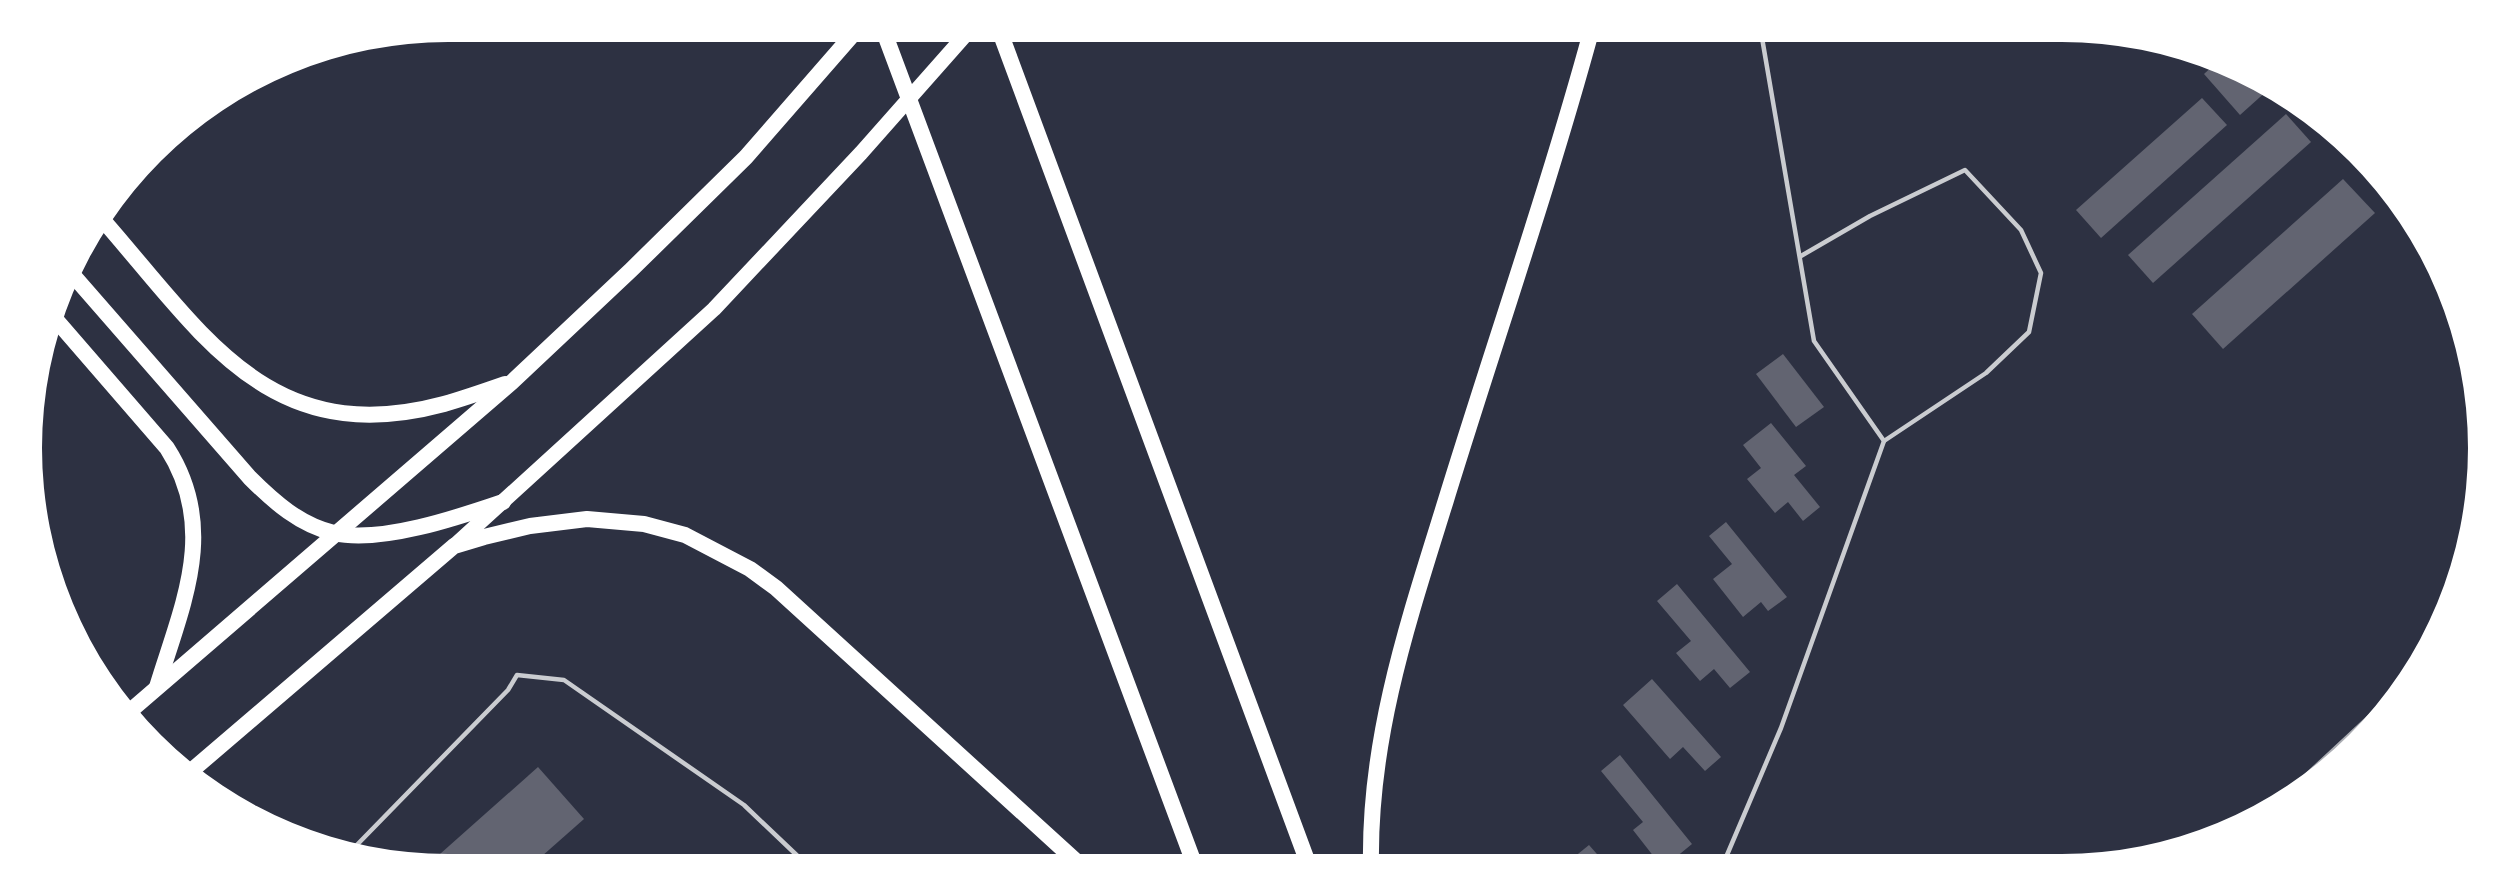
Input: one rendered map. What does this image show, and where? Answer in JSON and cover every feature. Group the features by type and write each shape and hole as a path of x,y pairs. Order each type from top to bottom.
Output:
{"highway":[{"path":"135,707 512,382 746,157 846,42"},
{"path":"888,42 1191,854"},
{"path":"1004,42 1305,854"},
{"path":"1371,854 1375,772 1383,717 1406,628 1566,123 1588,42"},
{"path":"108,226 215,347 241,372 272,391 304,406 336,412 370,414 406,411 444,404 512,382"},
{"path":"78,281 269,497 312,525 335,534 372,534 451,520 503,502"},
{"path":"61,326 168,448 187,486 193,509 193,564 189,585 156,689"},
{"path":"197,766 454,546 530,526 587,519 644,524 685,535 714,549 776,588 1068,854"}],"main road":[{"path":"454,546 714,309 853,161 959,42"}],"lane":[{"path":"1763,42 1814,341 1884,441"},
{"path":"1727,854 1781,728 1884,441 1986,373 2029,332 2041,273 2020,230 1965,170 1870,216 1801,256"},
{"path":"358,844 508,690 516,675 564,681 744,805 795,854"}],"building":[{"path":"2209,70 2263,95 2240,115 2204,74"},
{"path":"2202,98 2227,125 2101,238 2076,210"},
{"path":"2286,114 2311,142 2153,283 2128,255"},
{"path":"2343,179 2375,213 2223,349 2192,314"},
{"path":"1783,354 1824,407 1796,427 1756,374"},
{"path":"1771,423 1806,466 1794,475 1820,507 1803,521 1788,502 1775,513 1747,479 1761,468 1743,445"},
{"path":"1726,522 1787,597 1768,611 1761,602 1743,617 1713,579 1732,564 1709,536"},
{"path":"1677,584 1750,672 1730,688 1714,669 1700,681 1676,653 1691,641 1657,601"},
{"path":"1652,679 1721,757 1705,771 1683,747 1670,759 1623,705"},
{"path":"1620,755 1692,844 1680,854 1652,854 1633,830 1643,822 1601,771"},
{"path":"538,767 584,819 544,854 440,854"},
{"path":"1589,845 1597,854 1578,854"}]}
